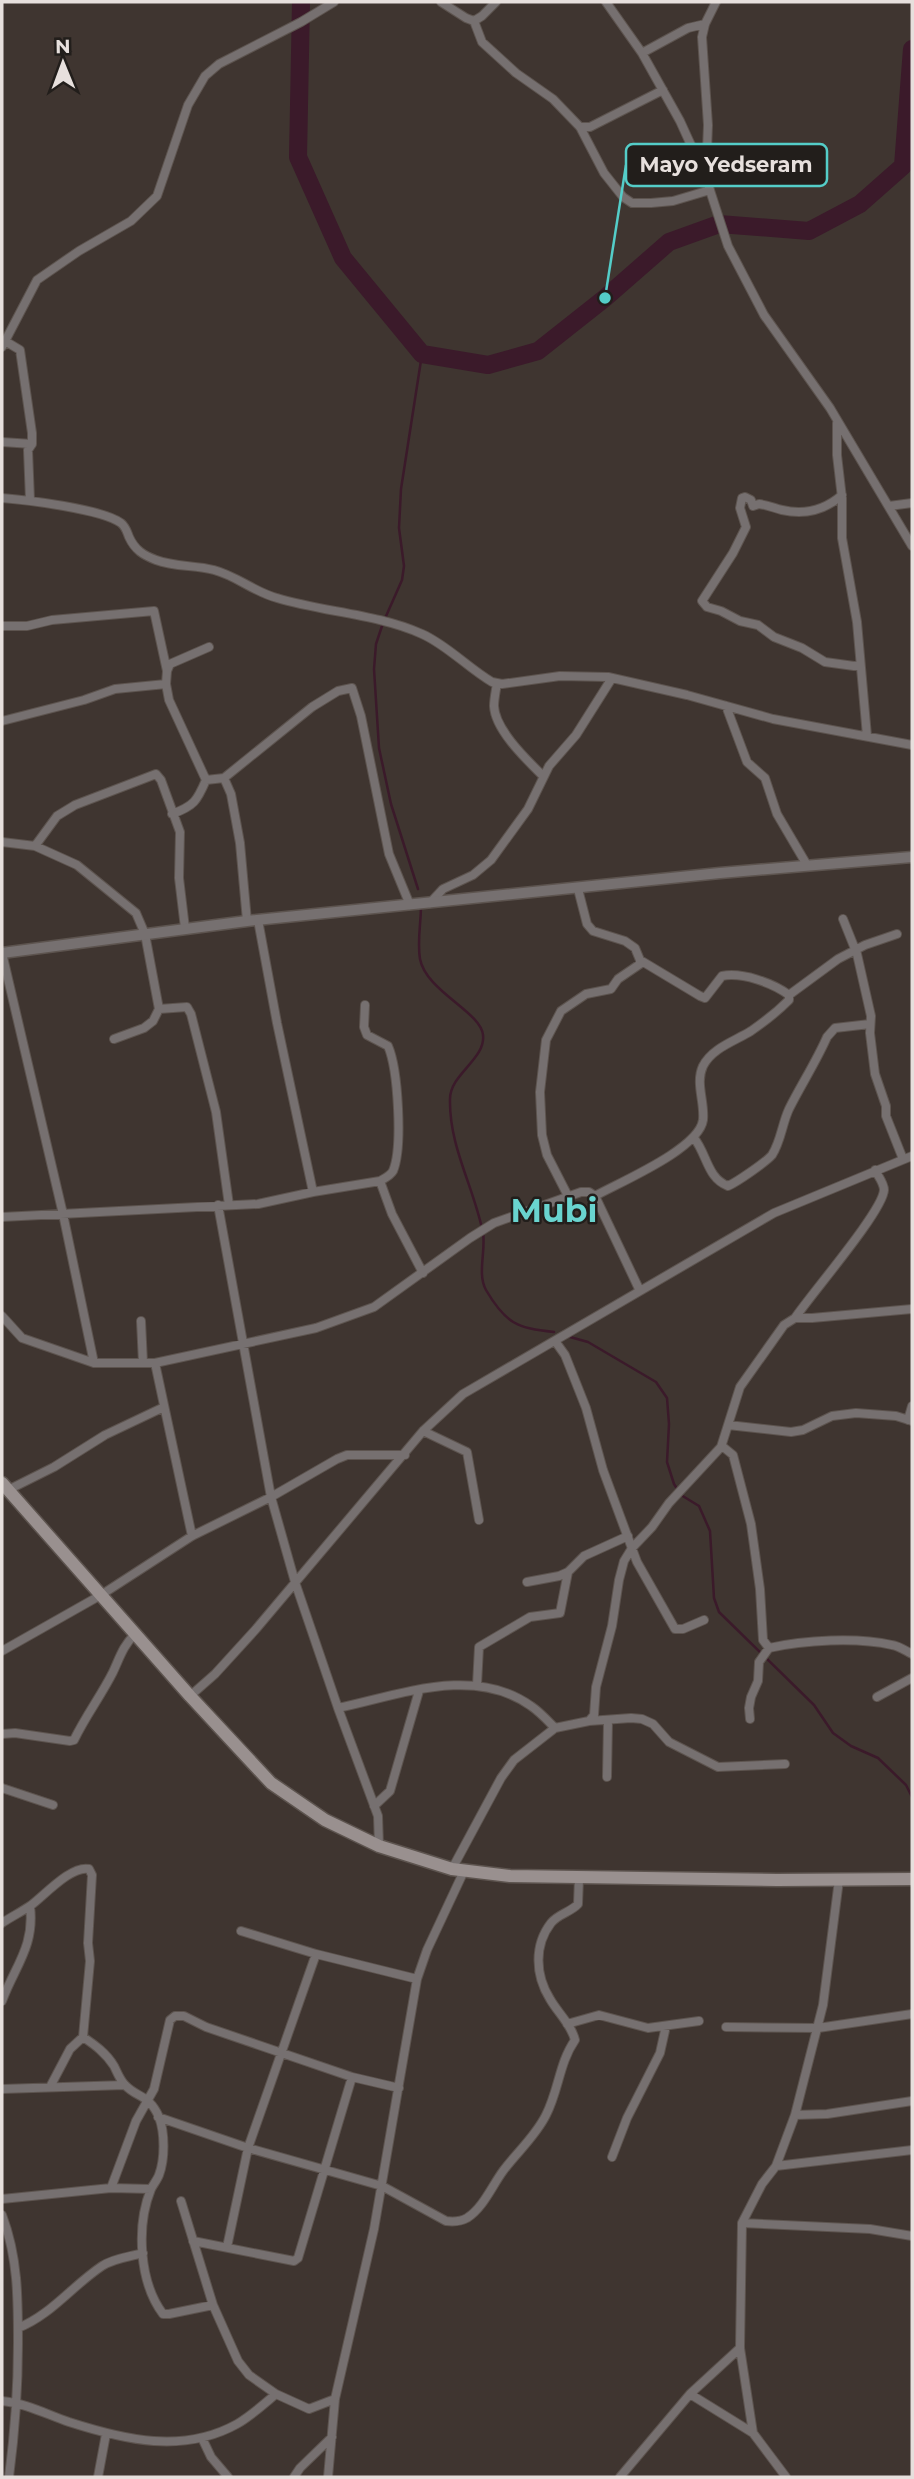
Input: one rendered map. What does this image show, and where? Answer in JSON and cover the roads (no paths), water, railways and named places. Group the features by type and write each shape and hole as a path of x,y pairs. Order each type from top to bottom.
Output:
{"main road":[{"path":"5,1487 271,1783 325,1820 379,1846 458,1870 510,1876 912,1879"}],"street":[{"path":"30,500 28,450 32,444 31,419 20,350 3,344 37,279 131,221 158,196 188,105 205,76 219,64 334,2"},
{"path":"442,2 474,21 482,42 516,73 553,99 580,127 604,173 623,197 632,203 673,201 710,190"},
{"path":"474,21 496,2"},
{"path":"606,2 642,53 680,121 706,178 728,246 764,315 808,375 912,546"},
{"path":"706,178 708,125 702,37 716,2"},
{"path":"642,53 688,28 705,24"},
{"path":"580,127 590,127 663,90"},
{"path":"836,420 842,495 842,538 857,622 867,736"},
{"path":"2,442 32,444"},
{"path":"842,495 833,503 805,512 778,510 759,504 753,506 751,500 742,498 740,508 746,527 733,553 702,601 707,607 740,621 758,625 774,637 802,648 825,662 860,665"},
{"path":"2,498 30,500 111,519 125,527 139,553 156,560 172,565 211,569 233,576 253,589 276,598 388,622 424,634 483,677 497,683 560,676 612,678 774,719 912,745"},
{"path":"889,506 912,503"},
{"path":"2,626 27,626 52,620 154,611 167,671 169,700 205,780 195,802 189,808 172,814"},
{"path":"167,671 170,664 209,647"},
{"path":"430,903 443,889 473,875 491,860 528,808 543,776 576,735 612,678"},
{"path":"497,683 494,707 499,723 523,757 543,776"},
{"path":"2,721 84,700 115,689 166,684"},
{"path":"205,780 224,778 312,707 338,691 352,688 361,716 389,854 410,905"},
{"path":"726,706 747,762 765,778 776,814 807,865"},
{"path":"35,846 57,816 75,805 156,774 161,780 180,832 179,878 185,928"},
{"path":"224,778 231,794 253,920 313,1192"},
{"path":"2,842 35,846 77,865 136,913 145,934 159,1009 153,1021 144,1028 114,1039"},
{"path":"94,1363 63,1214 2,953 253,920 912,857"},
{"path":"578,889 587,924 593,931 625,941 635,948 640,960 705,998 722,976 731,974 769,985 789,995"},
{"path":"843,919 871,1016 875,1074 886,1106 886,1116 912,1167"},
{"path":"595,1196 662,1161 694,1138 703,1119 699,1080 703,1065 716,1051 772,1016 789,1000 789,995 838,959 897,934"},
{"path":"568,1196 547,1155 542,1135 540,1092 546,1040 561,1011 586,994 611,989 618,979 640,964 640,960"},
{"path":"2,1217 258,1204 380,1181 388,1176 394,1162 398,1080 388,1046 368,1035 364,1027 365,1005"},
{"path":"159,1009 183,1006 187,1007 191,1014 216,1112 229,1205"},
{"path":"694,1138 719,1183 728,1186 742,1180 770,1158 778,1144 788,1111 827,1037 835,1028 870,1024"},
{"path":"190,1696 215,1674 248,1638 423,1431 450,1404 476,1384 775,1213 908,1158"},
{"path":"589,1721 594,1715 596,1687 612,1626 624,1561 682,1488 722,1446 740,1387 784,1325 795,1318 864,1228 884,1193 884,1186 875,1170"},
{"path":"380,1181 392,1214 423,1273"},
{"path":"2,1316 22,1338 94,1363 155,1363 316,1328 374,1307 494,1223 580,1192 589,1192 595,1196 640,1291"},
{"path":"218,1205 271,1497 295,1582 378,1816 379,1846"},
{"path":"795,1318 912,1309"},
{"path":"141,1321 143,1363"},
{"path":"555,1341 565,1355 586,1408 603,1470 637,1562 675,1629 683,1629 704,1620"},
{"path":"155,1363 192,1536"},
{"path":"728,1425 790,1432 803,1430 832,1416 856,1413 896,1416 910,1420 912,1406"},
{"path":"5,1487 54,1467 105,1435 164,1407"},
{"path":"423,1431 467,1452 479,1520"},
{"path":"722,1446 733,1455 751,1524 760,1589 763,1640 769,1650"},
{"path":"2,1651 101,1595 192,1536 271,1497 337,1459 347,1455 405,1455"},
{"path":"527,1582 559,1577 584,1556 628,1536"},
{"path":"477,1685 479,1647 530,1617 559,1613 568,1572"},
{"path":"2,1734 74,1740 86,1714 114,1669 125,1643 135,1634"},
{"path":"750,1719 749,1708 758,1681 759,1662 769,1650 812,1641 859,1642 894,1645 912,1654"},
{"path":"877,1697 912,1678"},
{"path":"338,1708 450,1684 477,1685 500,1690 532,1706 555,1728"},
{"path":"374,1806 390,1791 419,1691"},
{"path":"328,2477 335,2399 382,2186 417,1979 458,1870 501,1778 514,1760 555,1728 589,1721 631,1718 653,1724 669,1742 718,1767 785,1764"},
{"path":"607,1777 608,1721"},
{"path":"2,1788 53,1805"},
{"path":"2,1923 30,1906 67,1876 83,1868 89,1869 92,1875 88,1943 90,1961 83,2037 69,2049 50,2087"},
{"path":"159,2117 248,2148 382,2186 446,2221 458,2222 475,2211 505,2169 534,2136 557,2088 565,2054 575,2040 540,1979 539,1945 552,1922 578,1904 579,1878"},
{"path":"753,2433 740,2348 742,2223 762,2183 775,2166 795,2115 825,1992 839,1880"},
{"path":"2,2001 26,1950 32,1922 30,1906"},
{"path":"241,1931 316,1954 417,1979"},
{"path":"227,2247 248,2148 316,1954"},
{"path":"726,2027 818,2028 912,2014"},
{"path":"567,2024 599,2015 645,2028 699,2021"},
{"path":"111,2188 147,2098 154,2089 170,2020 175,2016 184,2016 352,2077 399,2088"},
{"path":"612,2157 626,2118 660,2053 666,2026"},
{"path":"83,2037 99,2048 125,2085 147,2098 159,2117 163,2133 162,2162 146,2207 143,2253 152,2293 163,2314 214,2305"},
{"path":"193,2241 294,2261 298,2259 352,2077"},
{"path":"2,2089 125,2085"},
{"path":"795,2115 827,2114 912,2101"},
{"path":"775,2166 912,2150"},
{"path":"2,2199 111,2188 151,2189"},
{"path":"181,2202 214,2305 238,2361 250,2375 276,2395 309,2409 335,2399"},
{"path":"2,2215 9,2233 17,2271 18,2403 9,2477"},
{"path":"742,2223 870,2229 912,2236"},
{"path":"18,2328 34,2322 102,2266 143,2253"},
{"path":"620,2477 690,2394 740,2348"},
{"path":"690,2394 753,2433 786,2477"},
{"path":"2,2401 18,2403 106,2434 141,2441 172,2442 202,2438 238,2424 276,2395"},
{"path":"98,2477 106,2434"},
{"path":"295,2477 300,2468 332,2437"},
{"path":"202,2438 211,2457 228,2477"}],"waterway":[{"path":"301,2 298,157 343,258 422,354 488,365 538,351 605,298 669,242 719,224 809,231 860,204 903,166 912,49"},
{"path":"418,889 391,804 379,748 374,669 376,644 402,580 404,566 399,528 401,489 422,354"},
{"path":"421,906 419,953 424,971 473,1018 483,1035 479,1052 456,1082 450,1099 453,1134 483,1233 483,1284 500,1310 514,1322 531,1329 554,1332"},
{"path":"570,1337 588,1342 656,1382 667,1398 667,1462 674,1484 681,1495 699,1506 710,1531 714,1598 719,1612 814,1705 833,1733 851,1746 878,1758 906,1785 912,1797"}],"place":[{"name":"Mayo Yedseram","path":"605,298"}],"district":[{"name":"Mubi","path":"554,1210"}]}
